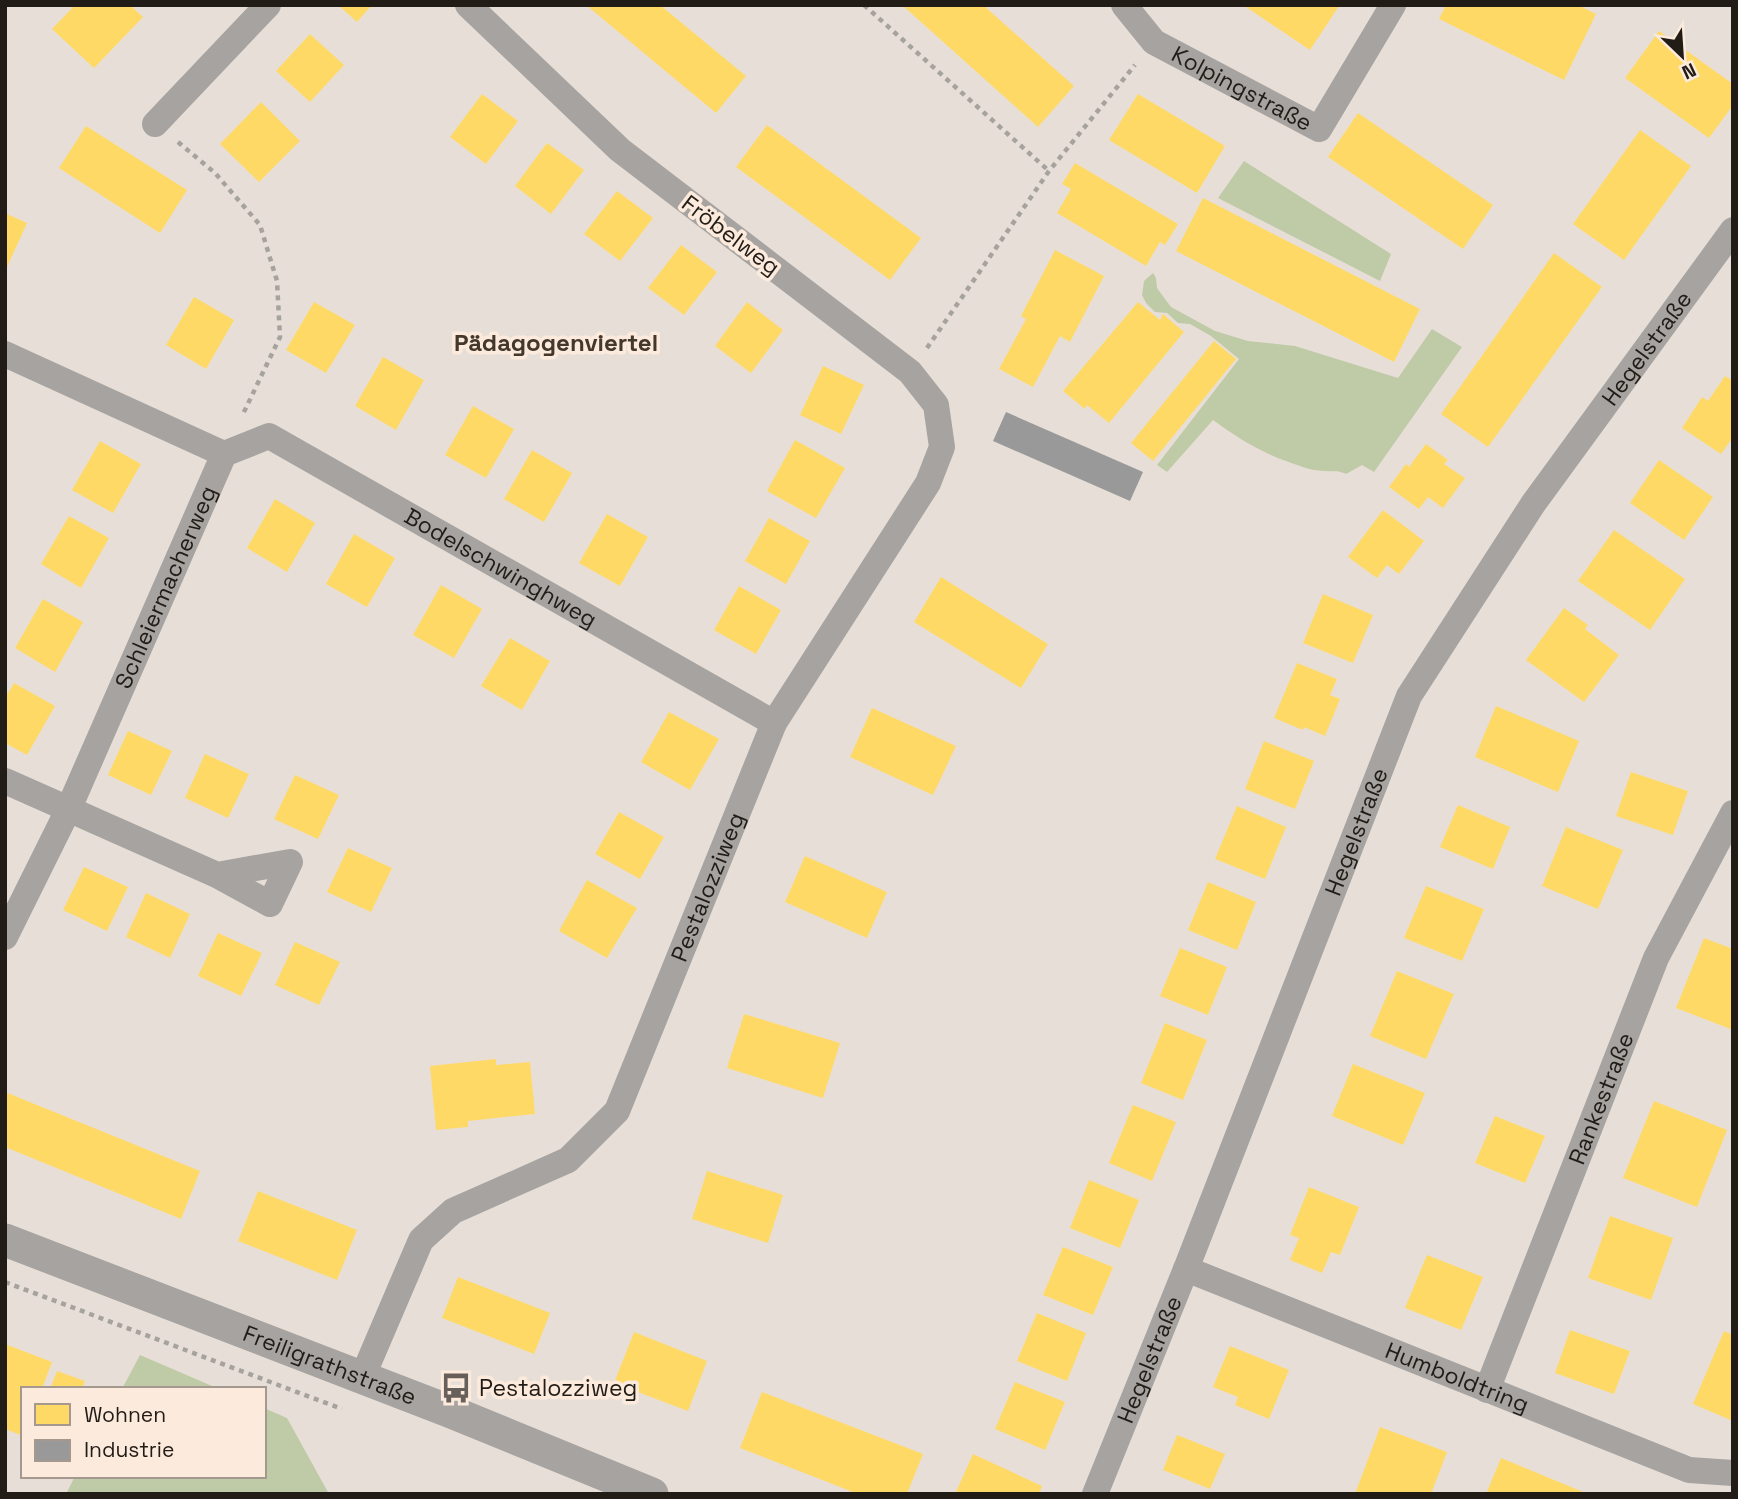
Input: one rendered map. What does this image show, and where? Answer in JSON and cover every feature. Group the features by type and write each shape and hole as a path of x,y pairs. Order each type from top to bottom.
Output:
{"street":[{"path":"155,124 268,5"},
{"name":"Fröbelweg","path":"468,5 620,150 910,372 936,405 942,447 928,483"},
{"name":"Kolpingstraße","path":"1124,5 1154,43 1319,129 1393,5"},
{"name":"Hegelstraße","path":"1096,1494 1409,696 1533,504 1733,230"},
{"path":"5,354 225,454"},
{"name":"Bodelschwinghweg","path":"225,454 269,436 774,723"},
{"name":"Schleiermacherweg","path":"5,937 69,808 225,454"},
{"name":"Pestalozziweg","path":"362,1378 421,1240 453,1211 568,1160 617,1111 774,723 928,483"},
{"path":"5,781 217,875"},
{"name":"Rankestraße","path":"1487,1390 1656,958 1733,813"},
{"name":"Freiligrathstraße","path":"5,1240 652,1494"},
{"name":"Humboldtring","path":"1186,1269 1689,1470 1733,1473"}],"path":[{"path":"864,5 1049,172"},
{"path":"910,372 1049,172 1154,43"},
{"path":"155,124 215,173 260,225 277,281 280,337 225,454"},
{"path":"5,1282 346,1410"}],"green space":[{"path":"1244,161 1391,254 1380,281 1218,198"},
{"path":"1153,273 1157,288 1171,307 1215,331 1248,341 1295,346 1398,378 1432,329 1462,347 1374,472 1362,465 1346,474 1303,467 1275,457 1213,420 1167,472 1157,465 1239,359 1211,336 1190,324 1178,323 1167,313 1155,312 1146,303 1142,295 1144,281"},
{"path":"140,1355 214,1387 123,1387"},
{"path":"266,1409 287,1418 329,1494 66,1494 74,1478 266,1478"}],"building: Wohnen":[{"path":"75,5 130,5 143,17 94,68 52,29"},
{"path":"338,5 372,5 357,22"},
{"path":"586,5 660,5 746,76 716,113"},
{"path":"902,5 983,5 1074,86 1038,127"},
{"path":"1243,5 1338,5 1339,6 1310,50"},
{"path":"1446,5 1578,5 1596,14 1564,80 1439,19"},
{"path":"1659,31 1733,84 1733,105 1709,138 1625,78"},
{"path":"310,34 344,65 310,102 276,71"},
{"path":"482,94 518,121 486,164 450,137"},
{"path":"1138,94 1225,146 1197,193 1109,140"},
{"path":"261,102 300,141 259,182 220,144"},
{"path":"1358,113 1493,205 1463,249 1328,157"},
{"path":"767,125 921,238 890,280 736,167"},
{"path":"86,126 187,190 160,233 59,168"},
{"path":"1640,130 1691,166 1624,260 1573,224"},
{"path":"547,143 584,170 551,214 515,186"},
{"path":"1075,163 1178,224 1165,245 1160,242 1146,266 1057,213 1071,189 1062,184"},
{"path":"617,191 653,218 620,261 584,234"},
{"path":"1203,198 1420,309 1394,362 1176,251"},
{"path":"5,213 27,223 7,267 5,266"},
{"path":"681,245 717,272 684,315 648,288"},
{"path":"1055,250 1104,276 1070,342 1060,336 1033,387 999,369 1026,319 1021,316"},
{"path":"1554,253 1602,287 1488,447 1441,414"},
{"path":"194,297 234,320 206,369 166,345"},
{"path":"314,302 355,325 326,373 286,350"},
{"path":"747,302 783,330 751,373 715,346"},
{"path":"1138,302 1160,320 1163,314 1184,332 1109,423 1087,405 1085,409 1063,391"},
{"path":"1214,341 1236,359 1153,461 1131,443"},
{"path":"383,357 424,380 396,430 355,406"},
{"path":"823,366 864,385 841,434 800,415"},
{"path":"1725,376 1733,381 1733,437 1721,454 1682,428 1702,397 1708,401"},
{"path":"473,406 514,429 486,478 445,455"},
{"path":"795,440 845,468 816,518 767,491"},
{"path":"100,441 141,464 113,513 72,490"},
{"path":"1426,444 1448,460 1444,464 1465,478 1443,508 1428,497 1419,509 1389,487 1406,464 1409,467"},
{"path":"532,450 572,473 544,522 504,499"},
{"path":"1659,460 1713,497 1684,540 1630,503"},
{"path":"275,499 315,523 287,572 247,548"},
{"path":"1383,510 1424,541 1399,574 1387,565 1377,578 1348,557"},
{"path":"607,514 648,537 620,586 579,563"},
{"path":"69,516 109,538 81,588 41,564"},
{"path":"769,518 810,541 786,584 745,561"},
{"path":"1614,530 1685,579 1650,630 1578,581"},
{"path":"354,534 395,558 367,607 326,584"},
{"path":"941,577 1048,644 1021,688 914,622"},
{"path":"441,585 482,609 454,658 413,635"},
{"path":"739,586 781,610 756,654 714,630"},
{"path":"1323,594 1373,615 1353,663 1303,643"},
{"path":"43,599 83,622 55,672 15,648"},
{"path":"1564,608 1588,625 1585,629 1619,655 1584,702 1526,660"},
{"path":"510,638 550,661 522,710 481,686"},
{"path":"1297,663 1337,679 1330,695 1340,699 1325,736 1274,718"},
{"path":"14,683 55,706 27,755 5,743 5,698"},
{"path":"1496,706 1579,741 1558,792 1475,757"},
{"path":"872,708 956,746 933,795 850,757"},
{"path":"669,712 719,739 690,790 641,762"},
{"path":"128,731 172,751 151,795 108,775"},
{"path":"1264,741 1314,761 1295,809 1245,789"},
{"path":"205,754 249,774 228,818 185,798"},
{"path":"1631,772 1688,791 1673,835 1616,816"},
{"path":"295,775 339,795 318,839 274,819"},
{"path":"1458,805 1510,827 1493,869 1440,847"},
{"path":"1237,806 1286,827 1265,879 1215,859"},
{"path":"619,812 664,837 640,879 595,854"},
{"path":"1566,827 1623,850 1598,909 1542,886"},
{"path":"348,848 392,868 371,912 327,892"},
{"path":"805,856 887,892 867,938 785,902"},
{"path":"84,867 128,887 107,931 63,910"},
{"path":"587,880 637,908 607,958 559,931"},
{"path":"1208,882 1256,902 1237,950 1188,930"},
{"path":"1426,886 1484,909 1462,961 1404,938"},
{"path":"146,893 190,914 170,958 126,937"},
{"path":"218,933 262,953 241,996 198,976"},
{"path":"1704,938 1733,949 1733,1030 1676,1008"},
{"path":"295,942 340,962 319,1005 275,985"},
{"path":"1180,948 1227,967 1208,1015 1160,996"},
{"path":"1397,971 1454,994 1426,1059 1370,1036"},
{"path":"744,1014 840,1043 823,1098 727,1068"},
{"path":"1165,1023 1207,1040 1183,1100 1141,1083"},
{"path":"496,1059 496,1065 530,1062 535,1114 468,1121 468,1127 436,1130 430,1066"},
{"path":"1353,1064 1425,1093 1403,1145 1332,1116"},
{"path":"5,1092 200,1171 181,1219 5,1147"},
{"path":"1654,1101 1727,1130 1697,1207 1623,1178"},
{"path":"1133,1105 1176,1122 1152,1181 1109,1163"},
{"path":"1495,1116 1545,1136 1525,1183 1475,1163"},
{"path":"707,1171 783,1195 768,1243 692,1219"},
{"path":"1089,1180 1139,1200 1120,1248 1070,1228"},
{"path":"1309,1187 1359,1207 1340,1255 1331,1252 1322,1273 1290,1260 1299,1238 1290,1235"},
{"path":"258,1191 357,1230 337,1280 238,1241"},
{"path":"1610,1216 1673,1238 1651,1300 1588,1278"},
{"path":"1063,1247 1113,1267 1093,1315 1043,1295"},
{"path":"1427,1255 1483,1277 1461,1330 1405,1308"},
{"path":"458,1277 550,1313 534,1354 442,1318"},
{"path":"1037,1313 1086,1333 1067,1381 1017,1361"},
{"path":"1570,1330 1630,1351 1614,1394 1555,1373"},
{"path":"1724,1331 1733,1335 1733,1421 1693,1404"},
{"path":"634,1332 707,1361 688,1411 614,1383"},
{"path":"5,1344 52,1362 43,1387 21,1387 21,1435 5,1429"},
{"path":"1230,1346 1289,1370 1269,1419 1235,1405 1238,1397 1213,1387"},
{"path":"57,1371 85,1381 83,1387 51,1387"},
{"path":"1015,1382 1065,1402 1045,1450 995,1429"},
{"path":"762,1392 923,1454 907,1494 858,1494 740,1448"},
{"path":"1380,1427 1447,1452 1431,1494 1355,1494"},
{"path":"1177,1435 1225,1454 1210,1489 1163,1470"},
{"path":"973,1454 1042,1486 1039,1494 955,1494"},
{"path":"1501,1458 1588,1494 1486,1494"}],"building: Industrie":[{"path":"1006,412 1143,472 1130,501 993,441"}],"place":[{"name":"Pestalozziweg","path":"456,1388"}],"district":[{"name":"Pädagogenviertel","path":"556,342"}]}
